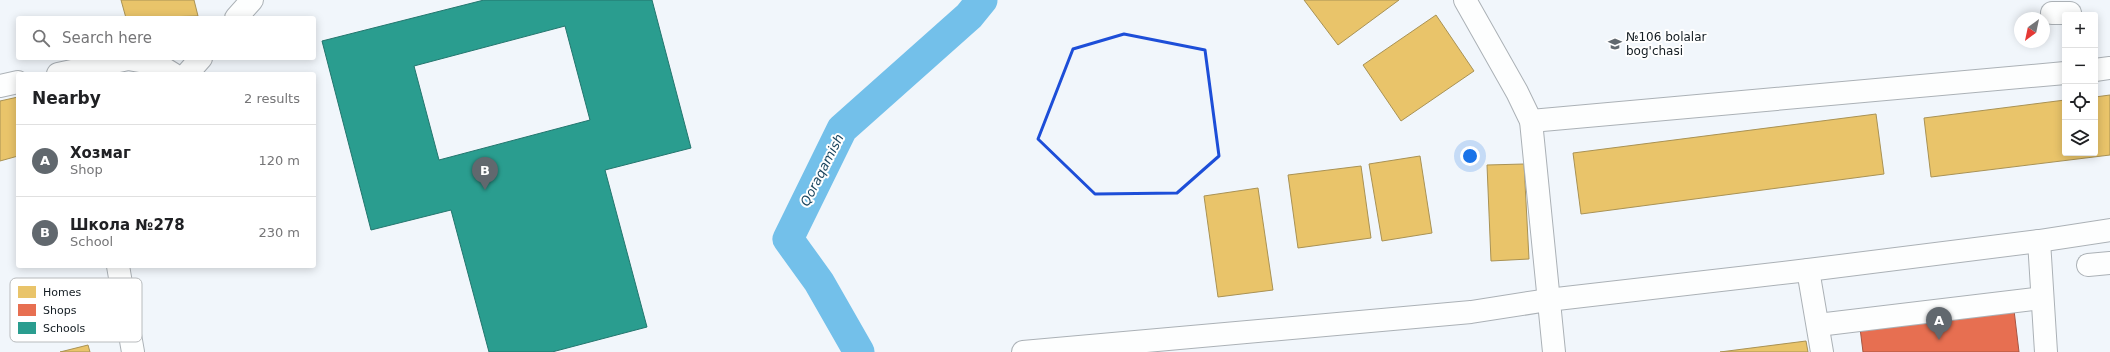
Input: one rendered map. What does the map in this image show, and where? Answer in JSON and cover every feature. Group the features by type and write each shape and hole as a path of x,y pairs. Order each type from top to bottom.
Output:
{"street":[{"path":"238,16 252,0"},
{"path":"1465,0 1517,92 1531,121 1554,352"},
{"path":"67,72 123,60"},
{"path":"134,60 157,64 170,72"},
{"path":"189,72 199,60"},
{"path":"2098,70 2110,68"},
{"path":"1531,121 2062,73"},
{"path":"0,86 16,82"},
{"path":"1023,352 1471,312 1548,300 1808,270 2038,241 2110,230"},
{"path":"2038,241 2046,352"},
{"path":"2088,265 2110,263"},
{"path":"118,268 120,278"},
{"path":"1808,270 1822,352"},
{"path":"1818,325 2042,298"},
{"path":"131,342 133,352"}],"highlighted area":[{"path":"1124,34 1205,50 1219,156 1177,193 1095,194 1038,139 1073,49"}],"building: Homes":[{"path":"121,0 194,0 198,16 125,16"},
{"path":"1304,0 1399,0 1338,45"},
{"path":"1436,15 1474,71 1401,121 1363,65"},
{"path":"2110,95 2110,155 1931,177 1924,118 2062,100 2062,156 2098,156 2098,97"},
{"path":"16,97 16,157 0,161 0,101"},
{"path":"1876,114 1884,174 1581,214 1573,153"},
{"path":"1420,156 1432,233 1382,241 1369,164"},
{"path":"1524,164 1529,259 1491,261 1487,165"},
{"path":"1361,166 1371,238 1298,248 1288,175"},
{"path":"1258,188 1273,290 1218,297 1204,196"},
{"path":"1806,341 1808,352 1720,352"},
{"path":"88,345 90,352 60,352"}],"building: Shops":[{"path":"2014,310 2019,352 1863,352 1860,328"}],"building: Schools":[{"path":"484,0 652,0 691,148 605,170 647,327 552,352 489,352 451,210 371,230 322,41","holes":["565,26 590,120 439,160 414,66"]}],"waterway":[{"name":"Qoraqamish","path":"859,352 819,282 788,239 842,129 969,16 982,0"}],"place":[{"name":"№106 bolalar bog'chasi","path":"1615,44"},
{"name":"Школа №278","path":"485,190"},
{"name":"Хозмаг","path":"1939,340"}]}
